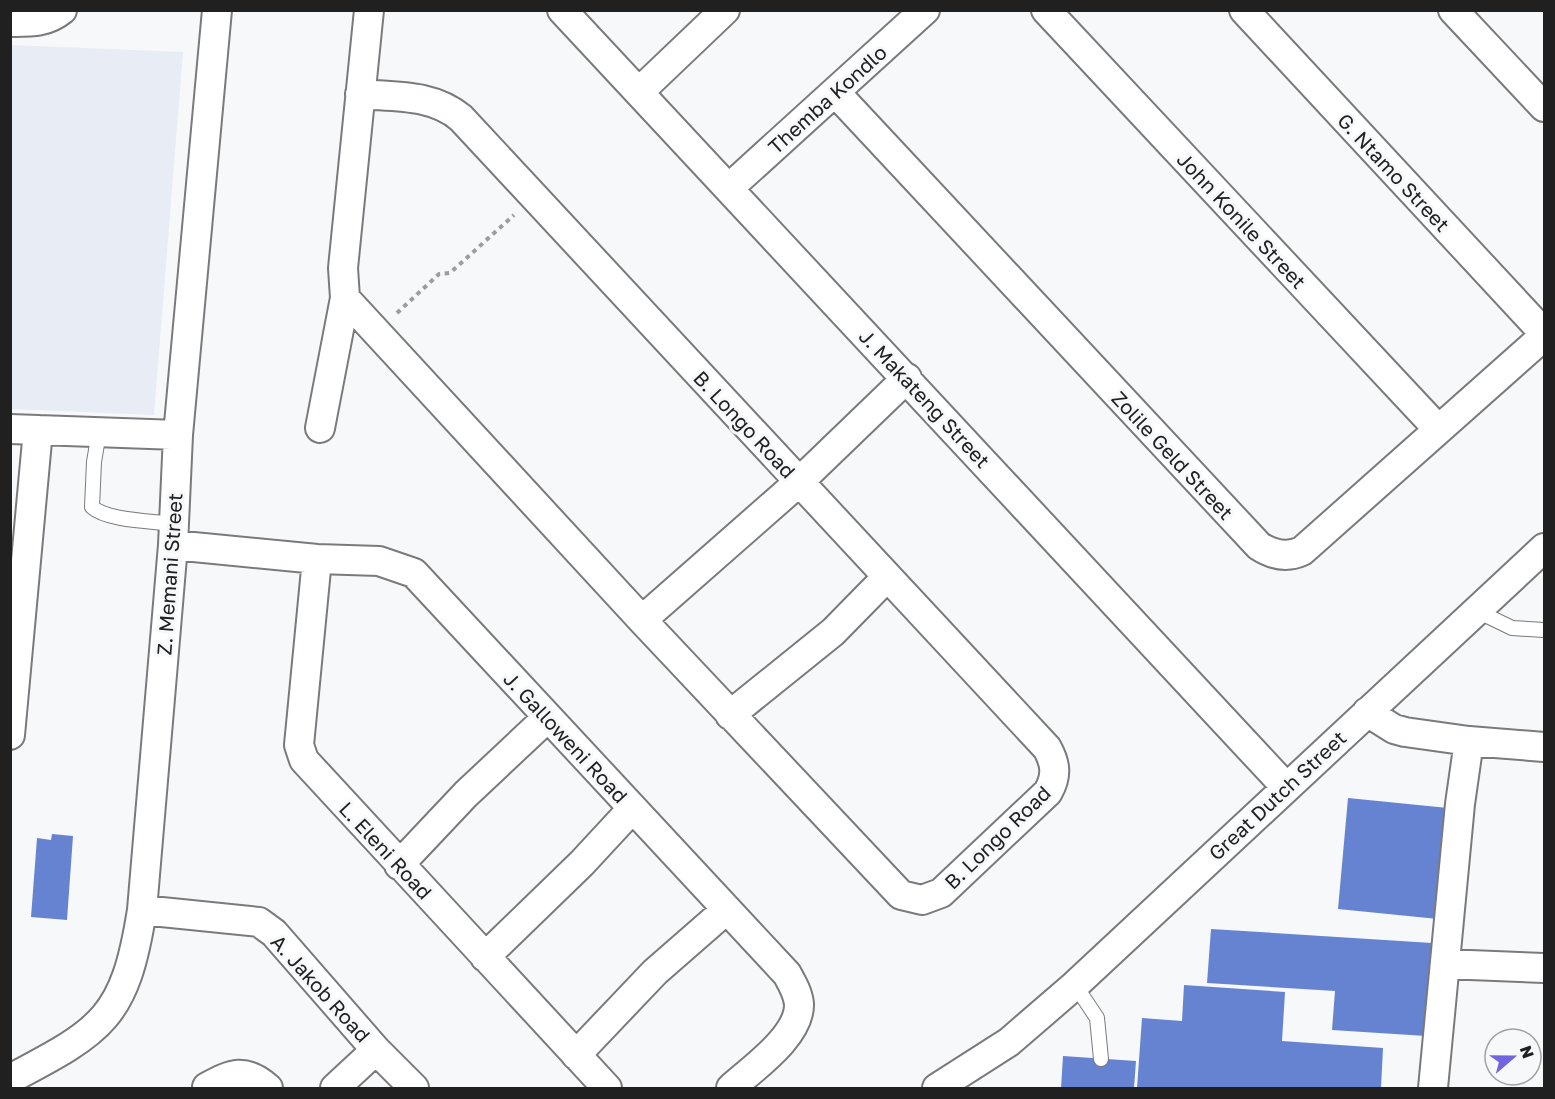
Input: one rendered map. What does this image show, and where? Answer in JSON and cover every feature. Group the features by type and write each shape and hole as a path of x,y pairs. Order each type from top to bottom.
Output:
{"street":[{"path":"10,22 37,22 53,17 62,10"},
{"name":"Z. Memani Street","path":"10,1079 78,1042 109,1013 130,973 142,910 173,535 178,435 217,10"},
{"path":"320,428 345,298 344,268 369,10"},
{"name":"J. Makateng Street","path":"562,10 1285,786"},
{"path":"639,92 725,10"},
{"name":"Themba Kondlo","path":"729,189 925,10"},
{"name":"John Konile Street","path":"1046,10 1438,429"},
{"name":"G. Ntamo Street","path":"1244,10 1545,334"},
{"path":"1453,10 1545,107"},
{"name":"Zolile Geld Street","path":"835,92 1258,546 1269,553 1285,555 1302,551 1545,334"},
{"name":"B. Longo Road","path":"345,298 894,890 916,900 929,899 941,893 1048,792 1054,782 1054,765 1047,748 534,196 447,106 430,100 360,94"},
{"path":"642,620 800,482 907,378"},
{"path":"10,735 24,429 178,435"},
{"name":"J. Galloweni Road","path":"173,535 317,559 379,561 414,573 787,974 799,1003 797,1017 789,1034 731,1089"},
{"name":"Great Dutch Street","path":"937,1089 1009,1042 1075,985 1285,786 1545,548"},
{"name":"L. Eleni Road","path":"317,559 299,745 304,760 607,1089"},
{"path":"730,715 832,632 887,577"},
{"path":"1367,712 1394,729 1468,741 1545,747"},
{"path":"399,865 466,794 548,717"},
{"path":"1434,1089 1468,741"},
{"path":"484,957 582,863 632,809"},
{"path":"576,1056 655,972 726,909"},
{"name":"A. Jakob Road","path":"142,910 259,922 274,933 376,1050 414,1089"},
{"path":"1445,964 1545,968"},
{"name":"Great Dutch Street","path":"971,1089 1009,1042"},
{"path":"335,1089 376,1050"},
{"path":"207,1087 227,1077 244,1073 254,1076 268,1089"}],"lane":[{"path":"99,432 94,462 92,507 98,512 127,518 173,535"},
{"path":"1477,611 1512,628 1545,630"},
{"path":"1075,985 1097,1018 1101,1059"}],"path":[{"path":"376,332 439,274 450,273 534,196"}],"shaded area":[{"path":"11,45 183,52 154,415 11,409"}],"building":[{"path":"1348,798 1448,808 1438,919 1338,909"},
{"path":"52,834 73,836 67,920 31,917 37,838 51,840"},
{"path":"1211,929 1432,943 1426,1036 1332,1030 1335,991 1207,983"},
{"path":"1184,985 1285,992 1282,1041 1383,1048 1381,1088 1137,1088 1142,1018 1182,1021"},
{"path":"1063,1056 1136,1061 1134,1088 1061,1088"}]}
